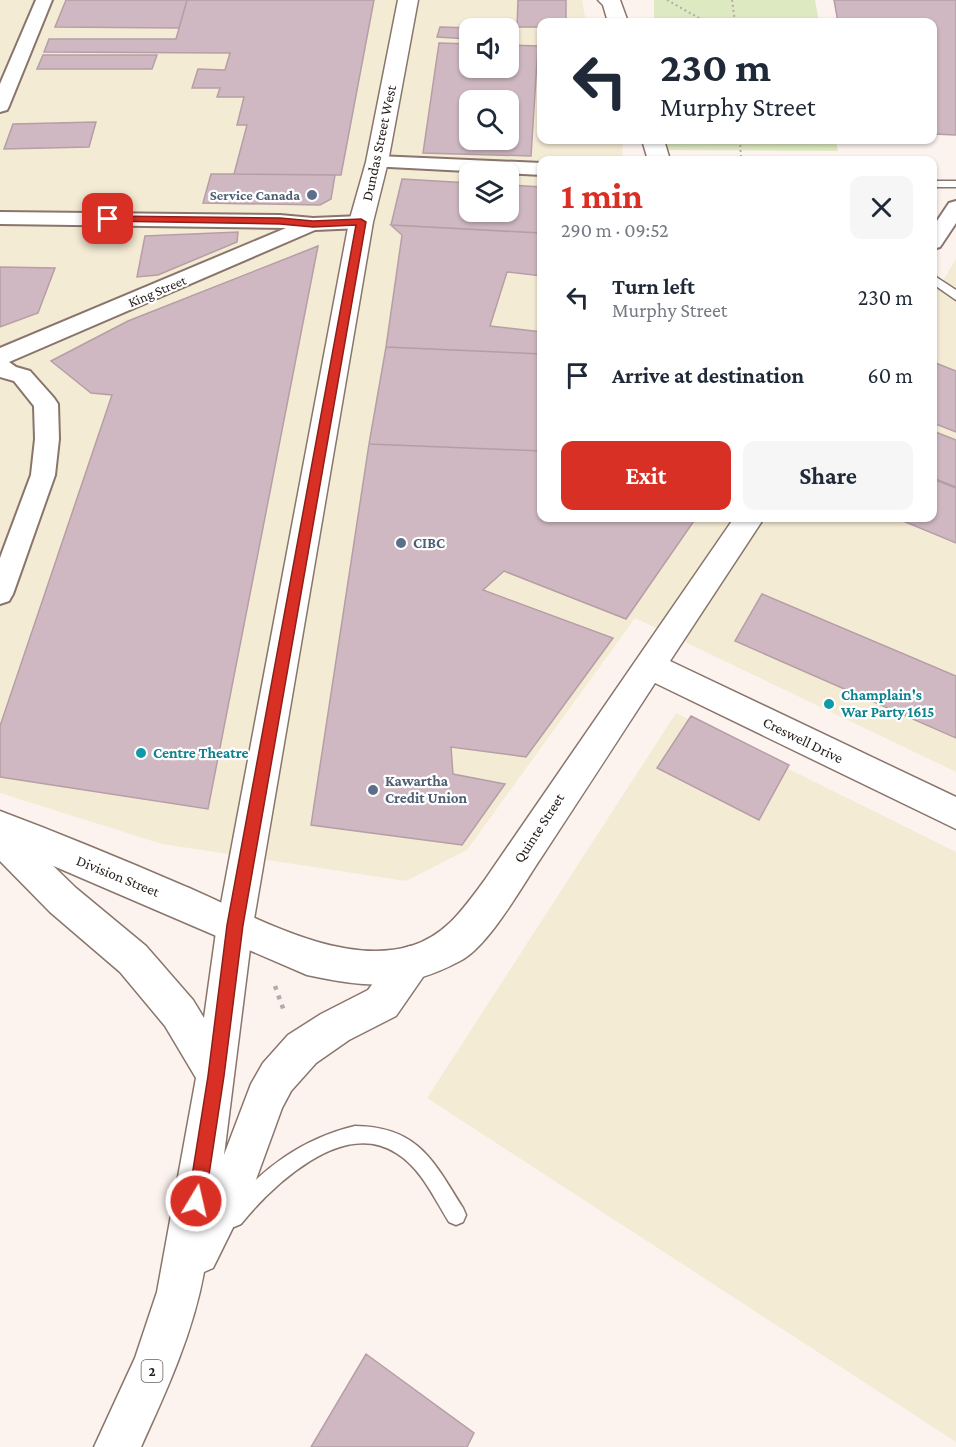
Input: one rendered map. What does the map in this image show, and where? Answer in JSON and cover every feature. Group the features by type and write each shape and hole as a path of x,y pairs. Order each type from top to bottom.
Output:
{"main road":[{"name":"Dundas Street West","path":"117,1447 155,1365 179,1292 216,1076 235,925 361,222 377,162 408,0"},
{"path":"608,0 612,2 617,18"},
{"name":"Quinte Street","path":"235,925 307,957 354,967 381,968 410,964 432,957 449,948 466,933 746,522"},
{"name":"Creswell Drive","path":"650,666 956,814"},
{"name":"Division Street","path":"0,827 235,925"},
{"path":"0,837 63,900 141,968 179,1013 216,1076"},
{"path":"179,1292 239,1170 265,1098 277,1077 303,1049 335,1027 382,1003 410,964"}],"street":[{"path":"0,105 44,0"},
{"path":"377,162 537,169"},
{"path":"937,237 956,207"},
{"path":"0,218 280,221 313,224 361,222"},
{"name":"King Street","path":"0,357 313,224"},
{"path":"0,366 8,372 22,376 46,404 47,439 43,475 0,594"}],"lane":[{"path":"937,184 956,184"},
{"path":"937,282 956,296"},
{"path":"179,1292 247,1200 289,1163 336,1138 368,1134 399,1143 424,1164 456,1215"}],"path":[{"path":"667,0 699,18"},
{"path":"732,0 734,18"},
{"path":"275,986 289,1024"}],"shaded area":[{"path":"0,0 582,0 585,18 537,18 537,144 623,144 622,156 537,156 537,522 937,522 937,290 956,259 956,772 635,618 467,850 406,881 162,844 0,793"},
{"path":"676,713 956,852 956,1442 427,1098"}],"green space":[{"path":"654,0 815,0 818,18 654,18"},
{"path":"656,144 837,144 838,151 656,150"}],"building":[{"path":"66,0 187,0 179,28 55,27"},
{"path":"187,0 374,0 341,175 234,174 247,125 237,125 244,97 217,97 220,88 192,88 198,69 225,70 230,53 44,52 49,39 176,39"},
{"path":"518,0 566,0 566,18 537,18 537,27 519,27"},
{"path":"834,0 956,0 956,135 937,134 937,18 837,18"},
{"path":"440,27 459,28 459,38 437,37"},
{"path":"439,43 459,44 459,78 519,78 519,45 537,46 531,156 423,153"},
{"path":"43,55 157,55 152,69 37,69"},
{"path":"96,122 89,147 4,149 13,124"},
{"path":"211,174 335,175 331,199 320,205 203,203"},
{"path":"402,179 459,182 459,222 519,222 519,186 537,187 537,233 391,225"},
{"path":"391,225 537,233 537,275 507,272 490,326 537,331 537,354 386,347 402,235"},
{"path":"238,232 237,242 158,275 137,277 145,236"},
{"path":"318,246 208,809 0,777 0,726 112,395 91,393 51,361 128,321"},
{"path":"0,267 55,268 38,313 0,327"},
{"path":"386,347 537,354 537,451 369,444"},
{"path":"937,364 956,371 956,432 937,425"},
{"path":"937,433 956,440 956,487 937,480"},
{"path":"369,444 537,451 537,522 693,522 626,619 504,571 483,590 613,638 526,757 451,747 453,774 505,784 462,845 311,825"},
{"path":"937,481 956,488 956,543 906,522 937,522"},
{"path":"762,594 956,676 956,738 735,641"},
{"path":"691,716 789,765 759,820 657,768"},
{"path":"366,1354 474,1433 467,1447 311,1447"}],"place":[{"name":"Service Canada","path":"312,195"},
{"name":"CIBC","path":"401,543"},
{"name":"Champlain's War Party 1615","path":"829,704"},
{"name":"Centre Theatre","path":"141,753"},
{"name":"Kawartha Credit Union","path":"373,790"}],"route":[{"path":"108,219 280,221 313,224 361,222 235,925 216,1076 196,1201"}]}
